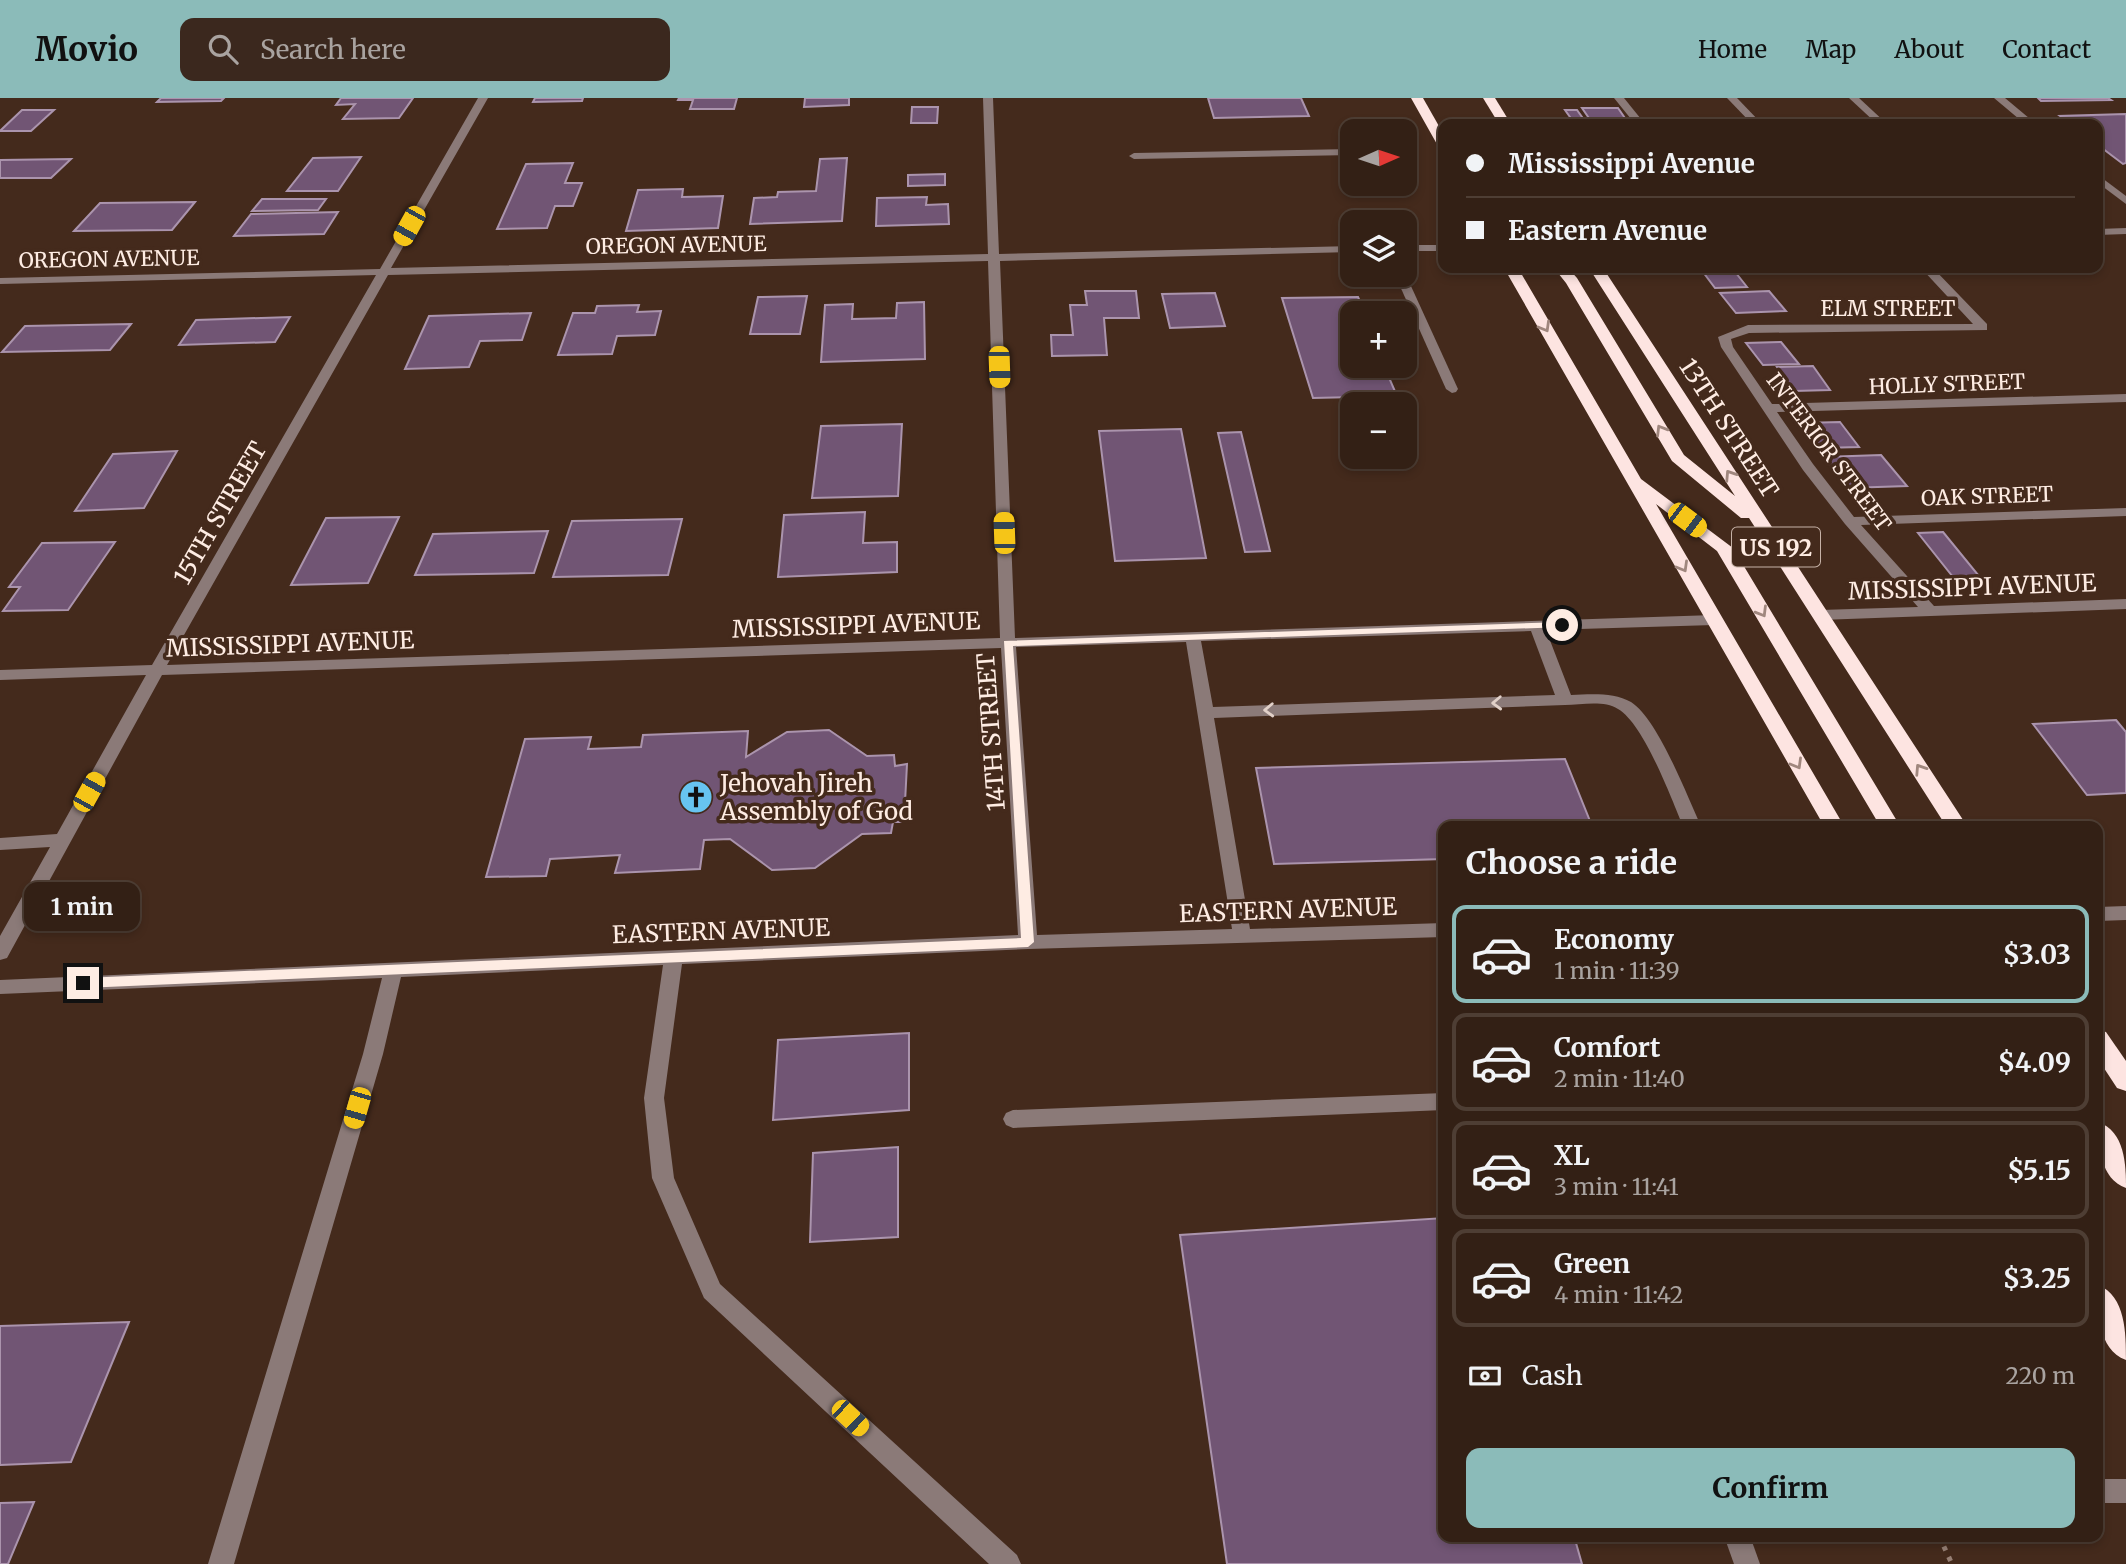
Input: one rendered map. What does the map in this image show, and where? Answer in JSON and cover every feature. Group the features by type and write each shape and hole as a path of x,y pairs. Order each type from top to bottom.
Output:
{"highway":[{"path":"1417,98 1438,136"},
{"path":"1489,98 1502,119"},
{"path":"1424,111 1438,119"},
{"path":"1514,273 1831,821"},
{"path":"1565,273 1678,458 1763,526"},
{"name":"13TH STREET","path":"1599,273 1954,821"},
{"path":"1632,478 1724,548 1887,821"},
{"path":"2103,1046 2126,1080"},
{"path":"2103,1140 2126,1177"},
{"path":"2103,1306 2126,1347"}],"street":[{"name":"15TH STREET","path":"0,953 156,671 483,98"},
{"name":"14TH STREET","path":"988,98 1008,643 1028,942"},
{"path":"1619,98 1636,119"},
{"path":"1732,98 1752,119"},
{"path":"1854,98 1877,119"},
{"path":"1999,98 2025,119"},
{"path":"1134,156 1340,152"},
{"path":"2103,182 2126,201"},
{"path":"2103,232 2126,231"},
{"path":"1417,248 1438,248"},
{"name":"OREGON AVENUE","path":"0,281 1340,250"},
{"name":"ELM STREET","path":"1727,347 1724,337 1748,329 1983,327 1932,273"},
{"path":"1406,287 1452,389"},
{"name":"INTERIOR STREET","path":"1727,347 1808,467 1850,521 1930,611"},
{"name":"HOLLY STREET","path":"1768,408 2126,398"},
{"name":"OAK STREET","path":"1850,521 2126,512"},
{"name":"MISSISSIPPI AVENUE","path":"1820,615 2126,604"},
{"name":"MISSISSIPPI AVENUE","path":"0,675 1714,620"},
{"path":"1536,626 1565,700"},
{"path":"1193,637 1242,936"},
{"path":"1206,713 1606,700 1626,706 1642,723 1690,821"},
{"path":"0,844 63,840"},
{"path":"2103,914 2126,913"},
{"name":"EASTERN AVENUE","path":"0,987 1028,942 1438,930"},
{"path":"673,958 654,1098 661,1164 663,1178 712,1291 1008,1564"},
{"path":"221,1564 369,1068 393,970"},
{"path":"1013,1119 1438,1101"},
{"path":"2103,1491 2126,1491"},
{"path":"1739,1542 1746,1564"}],"path":[{"path":"1942,1542 1952,1564"}],"building":[{"path":"161,98 224,98 221,101 157,102"},
{"path":"341,98 413,98 399,118 343,119 355,104 336,105"},
{"path":"535,98 583,98 582,101 533,102"},
{"path":"737,98 734,109 690,109 693,100 678,100"},
{"path":"805,98 849,98 849,105 804,107"},
{"path":"1208,98 1301,98 1309,116 1214,118"},
{"path":"2038,98 2108,98 2111,100 2041,101"},
{"path":"912,107 938,107 937,123 911,123"},
{"path":"1582,108 1618,108 1626,119 1590,119"},
{"path":"22,110 54,110 31,131 0,131"},
{"path":"1565,110 1577,110 1583,119 1571,119"},
{"path":"2126,114 2126,163 2123,164 2103,149 2103,119 2064,119 2060,116"},
{"path":"361,157 338,191 287,191 313,158"},
{"path":"847,158 842,221 750,224 754,198 777,197 778,192 816,191 820,159"},
{"path":"71,159 51,178 0,178 0,160"},
{"path":"573,163 565,183 582,183 573,206 555,206 547,228 497,229 526,164"},
{"path":"945,174 945,185 908,186 908,175"},
{"path":"683,189 682,197 723,196 718,228 626,231 638,190"},
{"path":"927,197 926,205 948,204 949,224 876,226 877,198"},
{"path":"262,199 326,199 318,210 252,211"},
{"path":"195,202 172,230 74,231 100,203"},
{"path":"338,212 324,234 234,236 251,214"},
{"path":"1704,273 1736,273 1747,287 1715,288"},
{"path":"1085,291 1136,291 1139,318 1104,318 1107,355 1052,356 1051,335 1073,335 1070,305 1087,305"},
{"path":"1769,291 1786,311 1736,313 1720,293"},
{"path":"1215,293 1225,326 1170,328 1162,294"},
{"path":"807,296 800,334 750,334 758,297"},
{"path":"1358,297 1360,301 1340,301 1340,378 1389,378 1395,392 1340,392 1340,397 1313,398 1282,298"},
{"path":"924,302 925,359 821,362 825,305 853,304 852,319 896,318 897,303"},
{"path":"639,305 637,312 661,311 655,335 617,336 612,354 558,355 573,313 595,313 597,306"},
{"path":"531,313 522,340 480,341 469,367 405,369 429,316"},
{"path":"290,317 275,342 179,345 196,320"},
{"path":"131,324 110,350 2,352 25,326"},
{"path":"1781,342 1799,364 1763,365 1746,343"},
{"path":"1813,366 1830,390 1794,391 1777,367"},
{"path":"1840,422 1859,447 1821,448 1803,423"},
{"path":"902,424 898,496 812,498 821,426"},
{"path":"1181,429 1206,558 1115,561 1099,431"},
{"path":"1241,432 1270,551 1245,552 1218,433"},
{"path":"177,451 144,508 75,511 113,454"},
{"path":"1881,455 1907,486 1847,488 1824,457"},
{"path":"865,512 863,543 897,542 897,572 778,577 784,515"},
{"path":"399,517 368,583 291,585 326,518"},
{"path":"682,519 668,575 553,577 572,521"},
{"path":"548,531 534,573 415,575 433,534"},
{"path":"1943,532 1979,576 1953,577 1918,533"},
{"path":"115,542 68,610 3,611 20,587 9,587 42,543"},
{"path":"2116,720 2126,732 2126,793 2087,795 2033,724"},
{"path":"829,730 867,756 894,755 895,766 907,764 904,822 893,822 891,833 862,834 815,868 772,870 730,839 704,840 700,869 615,873 620,855 550,859 546,876 486,877 525,739 591,737 588,749 641,747 643,735 748,731 746,757 787,732"},
{"path":"1565,759 1590,821 1438,821 1438,859 1274,864 1256,768"},
{"path":"909,1033 909,1110 773,1120 778,1040"},
{"path":"898,1147 898,1237 810,1242 813,1153"},
{"path":"1438,1218 1438,1542 1576,1542 1582,1564 1227,1564 1180,1235"},
{"path":"129,1322 71,1462 0,1465 0,1326"},
{"path":"34,1502 8,1564 0,1564 0,1503"}],"place":[{"name":"Jehovah Jireh Assembly of God","path":"696,797"}],"route":[{"path":"83,983 1028,942 1008,643 1562,625"}]}
